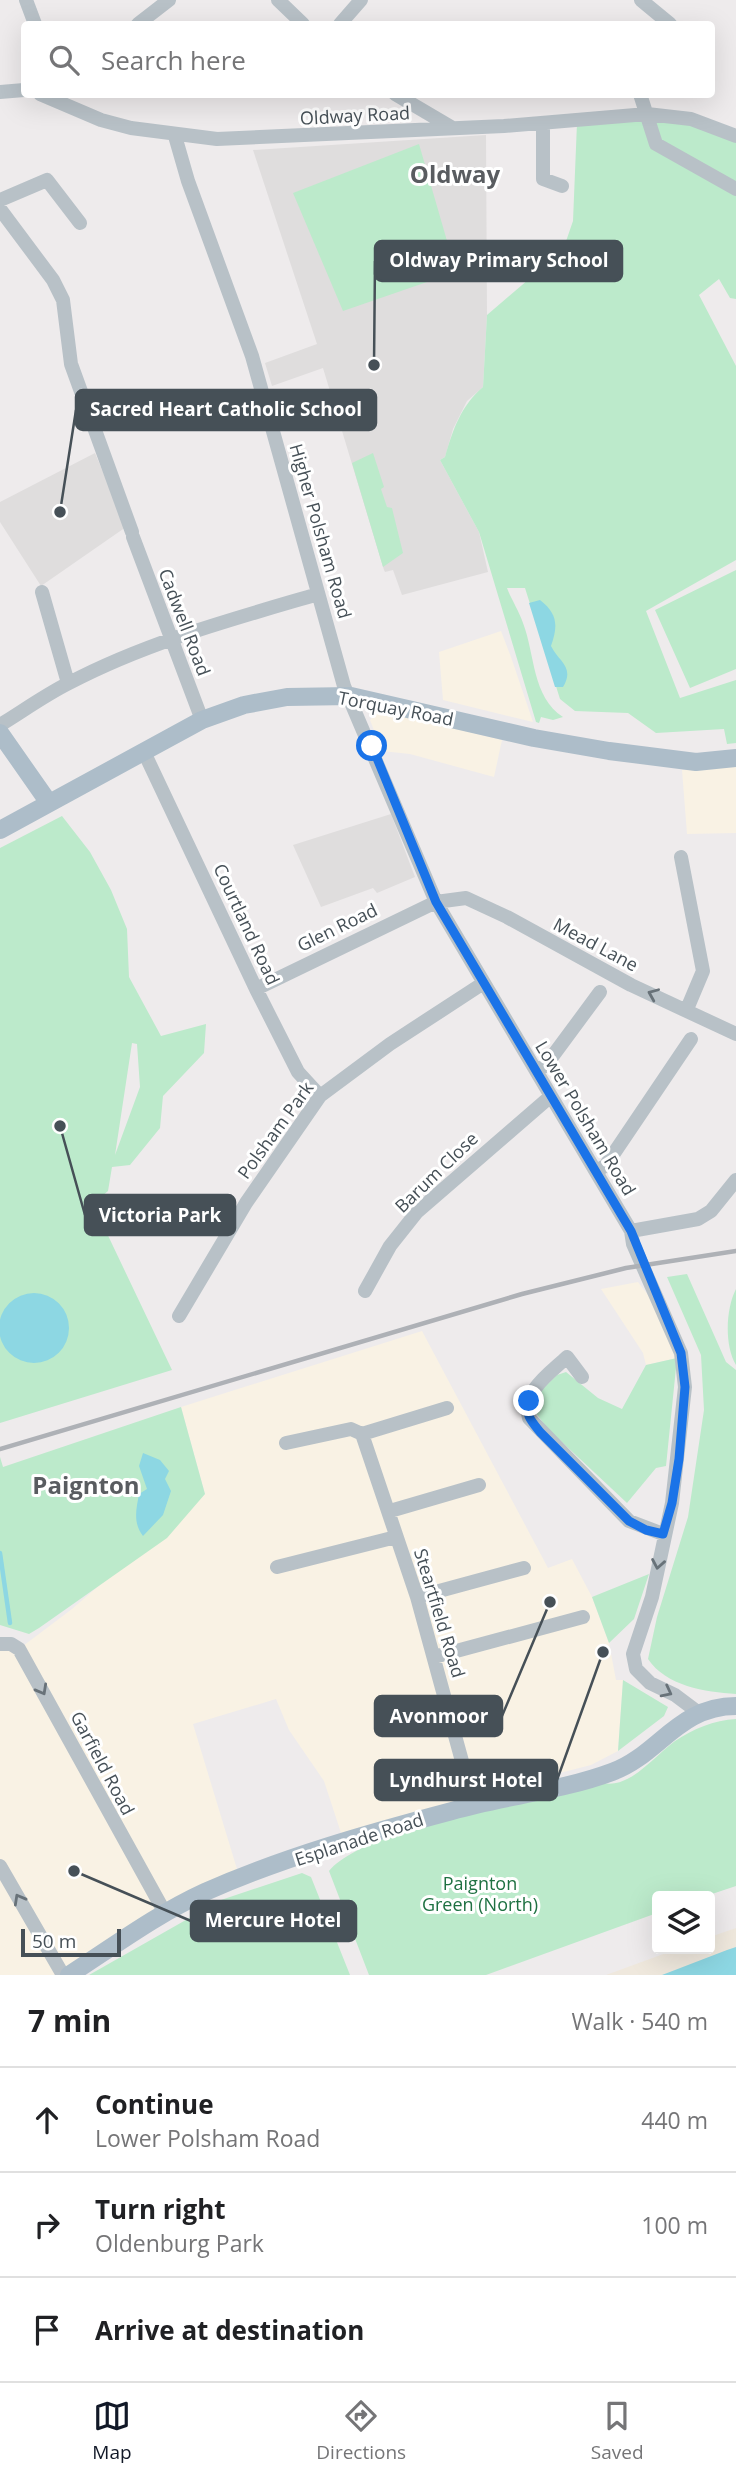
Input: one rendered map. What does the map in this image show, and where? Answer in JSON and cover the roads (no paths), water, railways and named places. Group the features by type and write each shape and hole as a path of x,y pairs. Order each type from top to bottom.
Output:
{"main road":[{"name":"Torquay Road","path":"0,830 49,803 146,757 202,720 265,700 311,695 351,696 534,738 597,749 696,762 736,758"},
{"path":"0,733 49,803"},
{"name":"Esplanade Road","path":"69,1975 165,1913 206,1892 312,1853 474,1805 614,1772 680,1723 699,1713 736,1706"}],"street":[{"path":"26,0 34,21"},
{"path":"142,21 169,0"},
{"path":"278,0 300,21"},
{"path":"343,21 361,0"},
{"path":"641,0 666,21"},
{"path":"0,92 21,90"},
{"name":"Oldway Road","path":"53,98 101,120 176,136 270,139 544,123 647,114 691,119 735,133"},
{"path":"402,98 453,128"},
{"path":"641,98 656,144 736,189"},
{"path":"544,123 543,179 562,186"},
{"name":"Higher Polsham Road","path":"176,136 188,181 251,356 344,686 351,696"},
{"path":"0,200 47,180 80,223"},
{"name":"Cadwell Road","path":"0,209 53,280 63,300 71,365 202,720"},
{"path":"42,592 68,684"},
{"path":"0,726 68,684 172,641 180,635 318,594"},
{"name":"Lower Polsham Road","path":"351,696 436,902 482,984 597,1171 632,1238 681,1353 685,1387 674,1492 663,1534 652,1597 633,1654 636,1669 650,1684 675,1695 699,1713"},
{"name":"Courtland Road","path":"146,757 298,1072 320,1096"},
{"path":"681,857 703,971 687,1009"},
{"name":"Mead Lane","path":"436,902 466,898 507,917 631,985 736,1034"},
{"name":"Glen Road","path":"256,989 343,944 436,902"},
{"name":"Polsham Park","path":"179,1317 246,1203 320,1096 390,1044 482,984"},
{"path":"537,1071 545,1065 600,992"},
{"path":"597,1171 606,1165 691,1040"},
{"name":"Barum Close","path":"365,1291 390,1246 417,1212 551,1096"},
{"path":"632,1238 698,1219 711,1211 736,1180"},
{"path":"582,1377 564,1351 533,1390 526,1408 529,1419 629,1521 646,1530 663,1534"},
{"path":"286,1443 351,1429 362,1434 447,1408"},
{"name":"Steartfield Road","path":"362,1434 390,1511 416,1597 474,1805"},
{"path":"390,1511 479,1485"},
{"path":"276,1567 396,1537"},
{"path":"416,1597 524,1568"},
{"path":"433,1657 583,1618"},
{"name":"Garfield Road","path":"0,1644 11,1644 19,1649 165,1913"},
{"path":"0,1866 63,1975"}],"water":[{"path":"540,600 550,610 555,621 551,646 567,669 563,687 555,687 529,603"},
{"path":"27,1293 41,1293 54,1298 64,1308 69,1328 64,1348 54,1358 41,1363 27,1363 14,1358 4,1348 -1,1335 -1,1321 4,1308 14,1298"},
{"path":"143,1453 160,1460 169,1471 165,1479 171,1491 163,1515 143,1536 136,1516 139,1494 147,1489 139,1466"},
{"path":"736,1947 736,1975 662,1975 727,1950"}],"waterway":[{"path":"0,1553 10,1623"}],"railway":[{"path":"0,1449 522,1294 626,1268 736,1251"}],"place":[{"name":"Oldway Primary School","path":"374,365"},
{"name":"Sacred Heart Catholic School","path":"60,512"},
{"name":"Victoria Park","path":"60,1126"},
{"name":"Avonmoor","path":"550,1602"},
{"name":"Lyndhurst Hotel","path":"603,1652"},
{"name":"Mercure Hotel","path":"74,1871"}],"district":[{"name":"Oldway","path":"455,173"},
{"name":"Paignton","path":"86,1484"}],"park label":[{"name":"Paignton Green (North)","path":"480,1893"}]}
